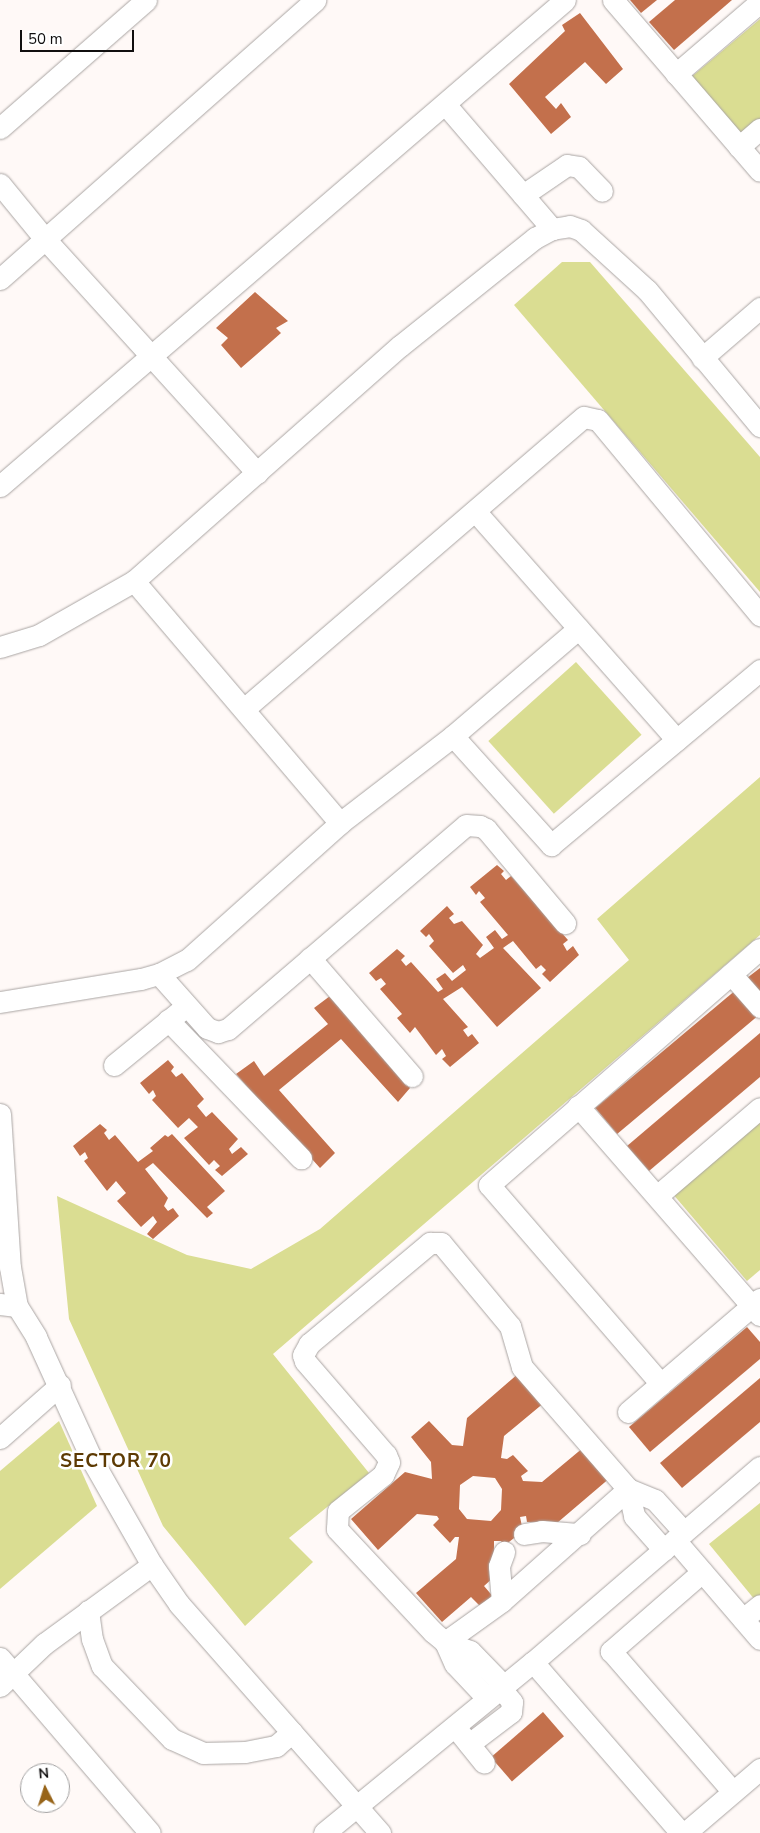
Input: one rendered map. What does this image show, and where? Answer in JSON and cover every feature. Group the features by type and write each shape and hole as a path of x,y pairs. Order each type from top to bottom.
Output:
{"street":[{"path":"0,128 146,0"},
{"path":"0,279 315,0"},
{"path":"0,486 565,0"},
{"path":"613,0 760,171"},
{"path":"676,74 760,2"},
{"path":"445,104 552,229"},
{"path":"739,146 760,129"},
{"path":"523,195 567,165 579,167 602,191"},
{"path":"0,184 46,239 257,473"},
{"path":"0,647 40,635 134,581 400,346 535,238 552,229 570,226 581,230 647,290 760,426"},
{"path":"702,358 760,308"},
{"path":"244,709 584,417 592,417 598,420 760,615"},
{"path":"475,511 677,740"},
{"path":"134,581 340,822"},
{"path":"0,1002 159,974 187,960 340,822 453,736 578,629"},
{"path":"453,736 551,846 760,670"},
{"path":"159,974 212,1031 228,1028 466,826 480,826 486,829 565,923"},
{"path":"661,1384 489,1185 760,949"},
{"path":"310,958 412,1076"},
{"path":"731,974 760,1007"},
{"path":"114,1065 187,1005"},
{"path":"168,1020 301,1158"},
{"path":"578,1106 757,1306 628,1412"},
{"path":"657,1196 760,1108"},
{"path":"0,1114 10,1267 8,1305 60,1385 92,1460 152,1565 179,1604 380,1833"},
{"path":"468,1744 514,1707 497,1690 470,1651 445,1642 337,1529 338,1511 383,1475 389,1462 386,1455 305,1361 303,1355 309,1344 430,1243 441,1243 510,1326 522,1368 628,1489 655,1500 674,1541 760,1639"},
{"path":"0,1438 60,1385"},
{"path":"324,1833 355,1805 533,1662 760,1467"},
{"path":"445,1642 502,1601 580,1534 628,1489"},
{"path":"524,1534 542,1531 580,1534"},
{"path":"502,1601 499,1566 504,1552"},
{"path":"150,1833 5,1672 152,1565"},
{"path":"702,1572 611,1651 733,1792"},
{"path":"743,1619 760,1605"},
{"path":"88,1611 92,1640 102,1666 172,1739 203,1753 245,1752 276,1746 292,1732"},
{"path":"533,1662 681,1833"},
{"path":"454,1725 484,1762"},
{"path":"685,1833 760,1769"}],"green space":[{"path":"760,19 760,120 740,137 690,78"},
{"path":"562,262 590,262 760,457 760,592 514,305"},
{"path":"576,662 642,735 554,814 488,741"},
{"path":"760,777 760,935 273,1354 369,1473 289,1538 313,1562 245,1626 163,1526 69,1319 57,1196 187,1255 251,1269 320,1229 629,960 597,919"},
{"path":"760,1118 760,1270 747,1281 672,1193"},
{"path":"59,1421 97,1506 0,1589 0,1471"},
{"path":"760,1503 760,1597 755,1600 709,1544"}],"building":[{"path":"630,0 657,0 641,13"},
{"path":"675,0 732,0 674,50 649,22"},
{"path":"580,13 623,69 606,84 585,62 545,97 556,109 561,103 571,117 551,134 509,84 565,31 562,25"},
{"path":"255,292 288,321 276,328 281,333 241,368 221,345 228,338 216,328"},
{"path":"497,865 504,871 501,874 506,880 511,876 568,940 563,944 567,951 573,946 579,955 550,982 542,974 546,970 541,965 536,969 513,941 503,948 541,988 497,1027 462,987 443,999 468,1027 463,1030 468,1037 472,1034 479,1043 450,1067 442,1059 446,1056 442,1049 436,1055 415,1027 410,1033 397,1018 402,1014 380,989 386,984 381,978 376,981 369,973 397,949 405,956 401,960 406,966 411,962 438,992 443,989 436,979 445,973 452,981 466,970 463,965 453,973 429,946 434,941 429,934 426,937 420,931 447,906 454,914 449,918 454,924 462,921 483,945 476,954 480,958 494,948 486,937 495,930 502,939 508,935 480,902 485,898 479,891 476,895 470,887"},
{"path":"760,968 760,993 747,978"},
{"path":"737,989 759,1015 617,1134 595,1108"},
{"path":"330,996 410,1088 398,1102 341,1039 279,1090 335,1153 320,1168 236,1074 254,1061 264,1076 328,1024 314,1008"},
{"path":"760,1033 760,1077 649,1171 627,1146"},
{"path":"168,1060 174,1067 171,1071 176,1077 182,1073 204,1099 197,1106 206,1117 212,1112 238,1139 229,1149 232,1154 241,1147 248,1154 222,1176 215,1170 220,1166 214,1160 209,1165 184,1138 198,1127 189,1118 178,1128 152,1100 156,1096 153,1090 149,1094 140,1083"},
{"path":"100,1124 107,1130 104,1133 109,1140 115,1135 138,1162 153,1151 150,1148 165,1135 168,1137 172,1134 225,1191 207,1207 213,1213 207,1218 153,1163 145,1169 168,1198 164,1206 168,1211 173,1208 179,1216 153,1239 147,1234 157,1222 153,1216 141,1227 117,1201 126,1193 116,1181 107,1191 84,1161 88,1158 85,1152 80,1156 73,1146"},
{"path":"747,1327 760,1342 760,1359 650,1452 629,1427"},
{"path":"519,1373 545,1402 504,1436 501,1458 507,1459 513,1455 528,1471 521,1476 523,1481 542,1482 584,1447 611,1477 557,1523 527,1522 526,1516 520,1517 523,1531 504,1546 501,1541 494,1541 494,1577 484,1586 496,1600 484,1610 471,1597 442,1622 416,1593 456,1559 459,1537 455,1537 450,1543 433,1525 439,1519 437,1516 417,1514 378,1550 351,1519 405,1472 432,1479 431,1462 411,1437 429,1421 452,1445 463,1446 467,1418","holes":["473,1476 495,1478 502,1489 501,1510 491,1521 467,1519 459,1509 460,1485"]},
{"path":"760,1378 760,1422 682,1488 660,1463"},
{"path":"543,1712 564,1736 512,1781 491,1757"}],"district":[{"name":"SECTOR 70","path":"116,1462"}]}
